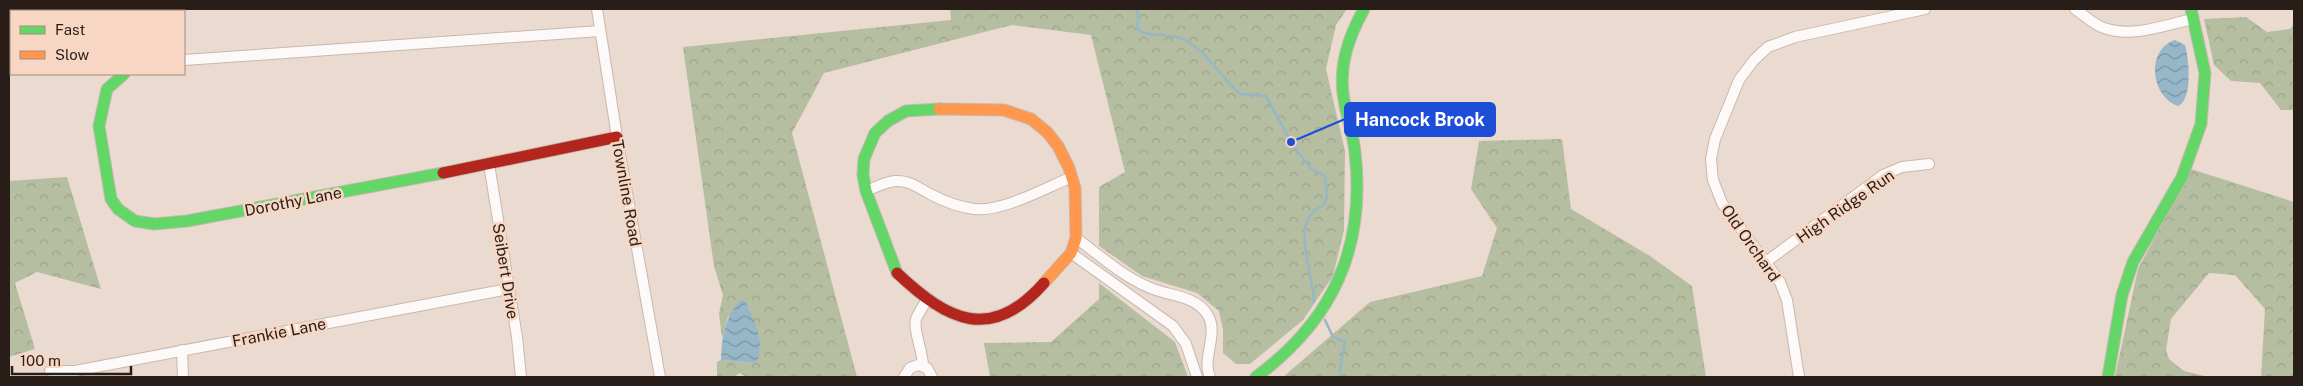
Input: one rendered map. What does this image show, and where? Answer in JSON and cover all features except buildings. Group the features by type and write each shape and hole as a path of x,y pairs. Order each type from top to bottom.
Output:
{"street":[{"name":"Townline Road","path":"597,9 617,137 660,377"},
{"path":"1256,377 1287,350 1318,315 1332,294 1346,263 1352,230 1356,172 1352,137 1341,85 1342,68 1344,54 1352,29 1364,9"},
{"name":"Old Orchard","path":"1799,377 1787,300 1780,282 1722,203 1713,180 1711,159 1715,139 1739,80 1754,60 1768,47 1795,37 1844,25 1925,9"},
{"path":"2075,9 2102,28 2120,32 2134,32 2192,14 2205,73 2201,124 2182,177 2133,262 2122,295 2108,377"},
{"path":"185,60 600,31"},
{"name":"Dorothy Lane","path":"123,75 107,89 99,126 111,198 116,207 132,220 149,226 196,219 489,164 617,137"},
{"path":"939,108 1004,110 1030,119 1047,132 1058,146 1072,177 1075,188 1076,238 1071,253 1027,302 997,318 982,320 957,317 915,290 896,272 866,191 863,176 864,159 875,132 888,121 906,111 939,108"},
{"name":"Seibert Drive","path":"489,164 517,337 521,377"},
{"name":"High Ridge Run","path":"1766,262 1883,175 1902,167 1929,164"},
{"path":"866,191 894,181 902,181 912,183 939,198 976,209 1000,206 1072,177"},
{"path":"1076,238 1135,281 1155,290 1181,296 1192,301 1207,313 1211,324 1208,368 1210,377"},
{"path":"1071,253 1173,326 1186,344 1197,377"},
{"name":"Frankie Lane","path":"50,371 75,371 508,289"},
{"path":"923,366 916,320 928,298"},
{"path":"182,350 182,377"},
{"path":"904,377 910,368 923,366 930,371 932,377"}],"green space":[{"path":"950,9 1347,9 1336,25 1326,69 1345,151 1344,230 1333,276 1303,320 1250,364 1236,364 1223,353 1223,330 1219,311 1197,293 1142,276 1099,246 1099,187 1125,172 1091,35 1012,25 824,73 792,133 857,377 747,377 739,373 735,377 717,377 717,362 721,360 756,363 759,343 749,308 728,317 722,338 719,314 723,295 714,266 683,47 951,20"},
{"path":"2246,17 2267,32 2290,29 2294,24 2294,110 2281,110 2260,83 2231,81 2214,65 2204,19"},
{"path":"1562,139 1571,209 1650,256 1692,286 1706,377 1283,377 1370,302 1482,276 1497,228 1471,189 1479,141"},
{"path":"2191,169 2294,202 2294,377 2261,377 2265,309 2235,275 2209,273 2171,319 2166,350 2169,359 2184,371 2209,377 2115,377 2138,269"},
{"path":"67,177 101,289 37,272 15,283 35,349 9,357 9,181"},
{"path":"1099,283 1175,342 1188,377 990,377 984,343 1051,342 1099,299"}],"water":[{"path":"2175,40 2185,45 2189,78 2186,96 2178,106 2169,101 2162,93 2157,84 2155,73 2159,53 2165,45"},
{"path":"740,300 745,301 758,332 760,349 756,363 721,360 722,343 727,321"}],"waterway":[{"path":"1136,9 1138,15 1137,29 1147,34 1173,36 1185,40 1200,51 1240,94 1266,96 1291,142 1310,168 1325,176 1327,197 1324,205 1313,211 1309,217 1305,235 1305,247 1314,302"},
{"path":"1325,320 1333,337 1345,342 1339,377"}],"traffic: fast":[{"path":"1256,377 1283,355 1306,331 1324,306 1338,279 1349,250 1355,220 1357,187 1355,152 1344,100 1342,76 1349,42 1364,9"},
{"path":"2108,377 2122,295 2133,262 2182,177 2201,124 2205,73 2191,9"},
{"path":"123,75 107,89 99,126 111,199 118,209 135,221 154,224 187,221 443,173"},
{"path":"897,273 866,191 863,175 864,159 875,133 888,121 906,111 939,109"}],"traffic: slow":[{"path":"939,109 1004,110 1031,119 1047,132 1058,146 1069,168 1075,188 1076,238 1071,253 1044,283"}],"traffic: jam":[{"path":"443,173 617,137"},
{"path":"897,273 934,303 952,313 970,318 988,319 1006,314 1025,302 1044,283"}],"place":[{"name":"Hancock Brook","path":"1291,142"}]}
